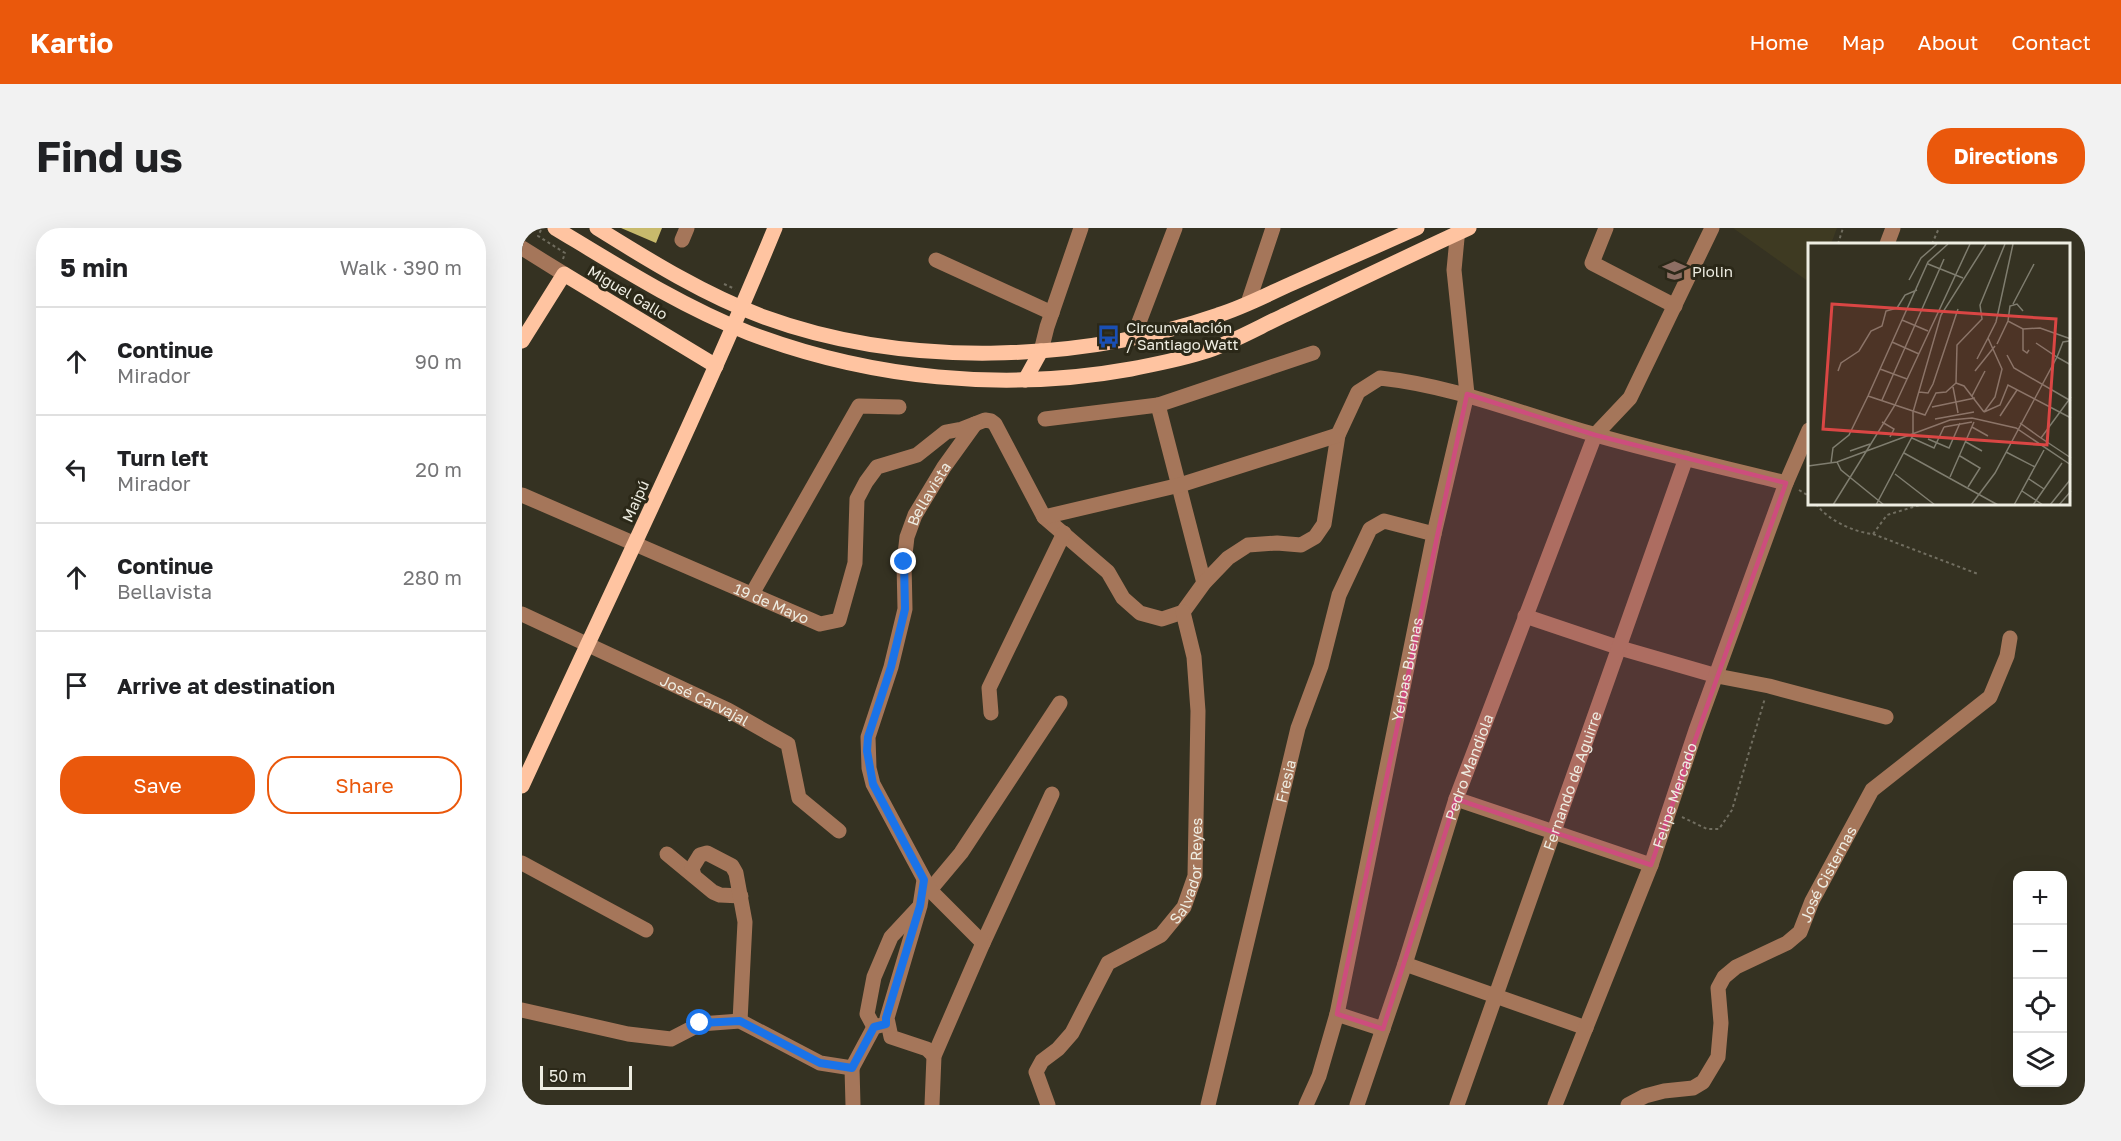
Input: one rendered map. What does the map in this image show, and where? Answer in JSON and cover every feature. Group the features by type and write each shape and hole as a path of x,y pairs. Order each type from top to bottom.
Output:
{"main road":[{"path":"555,228 674,297 734,326 814,354 883,370 953,378 1025,380 1118,371 1208,351 1461,230"},
{"path":"597,228 654,264 742,308 805,329 882,345 972,353 1041,351 1133,338 1191,324 1248,303 1417,228"},
{"name":"Maipú","path":"522,786 635,546 742,308 775,228"},
{"path":"522,341 561,272"},
{"name":"Miguel Gallo","path":"561,272 716,366"},
{"path":"1025,380 1036,364 1041,351"}],"street":[{"path":"1041,351 1081,228"},
{"path":"1133,338 1175,228"},
{"path":"1248,303 1273,228"},
{"path":"1606,228 1592,263 1675,306"},
{"path":"1595,435 1630,398 1712,228"},
{"path":"1887,243 1893,228"},
{"name":"Yerbas Buenas","path":"1306,1105 1319,1076 1337,1014 1434,534 1467,394 1454,270 1461,230"},
{"name":"Miguel Gallo","path":"522,248 561,272"},
{"path":"936,260 1052,313"},
{"path":"1045,419 1158,405 1312,353"},
{"path":"975,424 985,420 995,424 1044,517 1108,572 1124,598 1140,613 1162,619 1183,612 1204,583 1228,558 1248,545 1277,543 1301,545 1315,537 1324,524 1338,435 1358,392 1380,378 1410,381 1467,394 1595,435 1786,483"},
{"path":"1158,405 1204,583"},
{"path":"752,594 859,406 899,407"},
{"name":"19 de Mayo","path":"522,495 635,546 820,624 838,620 855,562 857,499 877,467 917,455 946,432 975,424"},
{"name":"Bellavista","path":"975,424 944,466 915,516 907,537 904,562 905,609 891,667 868,737 869,768 873,784 927,885 983,943"},
{"name":"Felipe Mercado","path":"1555,1105 1650,865 1786,483 1808,432"},
{"path":"1044,517 1180,485 1338,435"},
{"name":"Pedro Mandiola","path":"1357,1105 1406,964 1456,799 1595,435"},
{"name":"Fernando de Aguirre","path":"1457,1105 1686,458"},
{"name":"Fresia","path":"1208,1105 1298,728 1321,666 1339,595 1370,529 1384,522 1434,534"},
{"path":"991,713 989,688 1064,533"},
{"name":"Salvador Reyes","path":"1048,1105 1036,1072 1042,1060 1058,1049 1072,1033 1108,963 1161,935 1184,907 1196,876 1198,711 1194,657 1183,612"},
{"name":"José Carvajal","path":"522,614 728,710 788,744 799,798 839,831"},
{"path":"1525,616 1620,648 1717,676 1769,686 1886,717"},
{"name":"José Cisternas","path":"1628,1105 1645,1096 1664,1091 1693,1088 1703,1082 1718,1057 1721,1023 1718,988 1724,977 1736,967 1787,943 1800,932 1812,901 1872,790 1990,697 2007,656 2010,638"},
{"path":"853,1105 852,1068 886,1018 927,885 961,852 1060,703"},
{"path":"932,1105 934,1056 1052,794"},
{"path":"1456,799 1650,865"},
{"path":"694,876 692,868 700,855 707,853 732,866 741,896 745,922 740,1021"},
{"path":"667,854 720,895 741,896"},
{"path":"522,863 646,930"},
{"path":"920,906 891,937 873,977 867,1014 876,1030 927,1049 934,1056"},
{"path":"1406,964 1586,1028"},
{"path":"522,1011 628,1034 671,1039 700,1023 740,1021 820,1063 852,1068"},
{"path":"1337,1014 1383,1029"}],"path":[{"path":"543,228 538,236 566,253 561,272"},
{"path":"1838,243 1843,228"},
{"path":"1932,243 1939,228"},
{"path":"1818,506 1823,513 1860,532 1873,534 1978,574"},
{"path":"1873,534 1887,514 1916,506"},
{"path":"1669,810 1707,829 1719,829 1732,810 1769,686"}],"highlighted area":[{"path":"1467,394 1595,435 1786,483 1651,865 1456,799 1383,1029 1337,1014"}],"shaded area":[{"path":"1733,228 1837,228 1831,243 1808,243 1808,281"}],"building":[{"path":"621,228 662,228 656,243"}],"place":[{"name":"Piolin","path":"1674,271"},
{"name":"Circunvalación / Santiago Watt","path":"1108,336"}],"route":[{"path":"700,1023 740,1021 820,1063 852,1068 874,1027 886,1024 920,906 924,880 873,784 867,751 868,737 899,640 905,609 904,562"}]}
